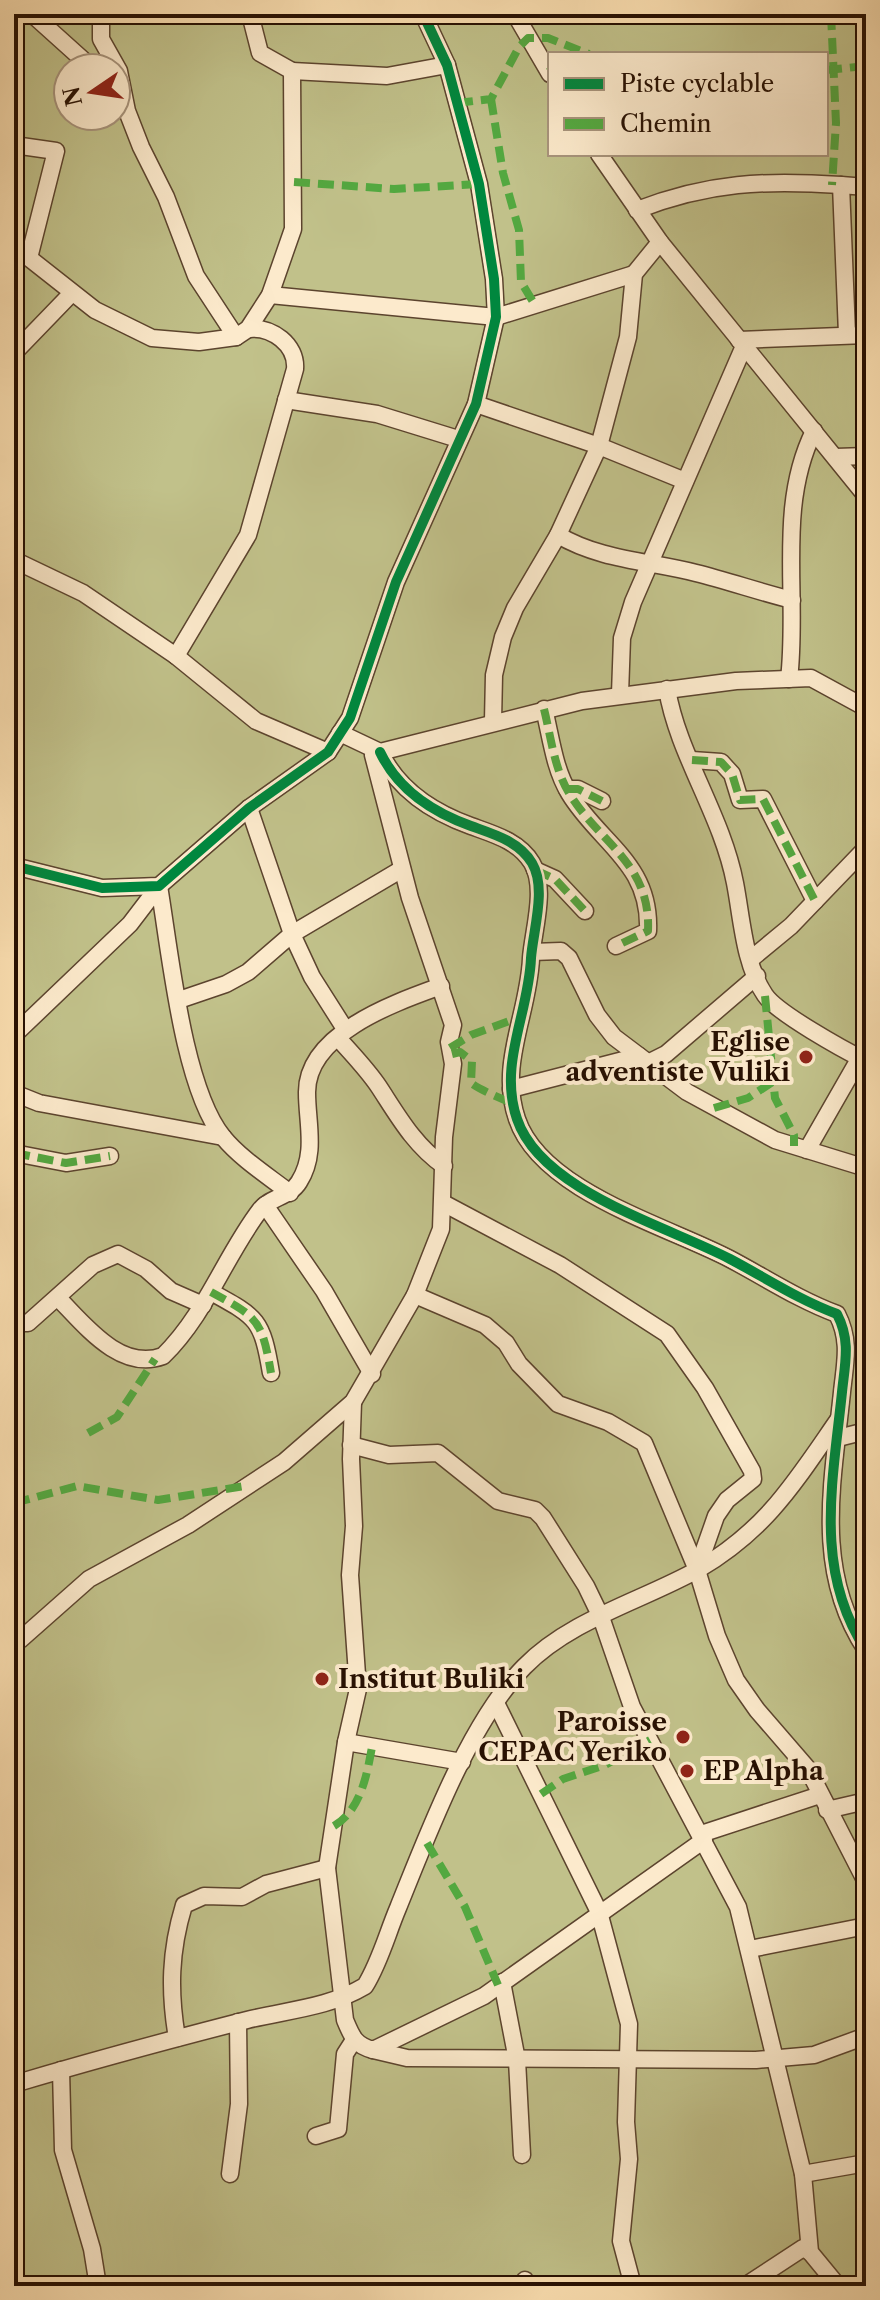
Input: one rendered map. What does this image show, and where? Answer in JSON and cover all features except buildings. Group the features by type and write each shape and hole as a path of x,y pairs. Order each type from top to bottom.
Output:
{"street":[{"path":"32,14 74,52"},
{"path":"101,14 101,39 108,52"},
{"path":"250,14 260,53 292,71 387,76 447,65"},
{"path":"17,1025 130,924 159,886 249,808 328,752 354,707 396,582 476,404 496,317 494,279 479,184 447,65 423,14"},
{"path":"515,14 548,71"},
{"path":"242,333 270,295 293,229 292,71"},
{"path":"132,123 196,276 242,333"},
{"path":"14,145 56,151 22,256 71,294 152,338 199,342 265,329 287,343 296,357 248,535 176,656"},
{"path":"600,156 660,242 866,496"},
{"path":"637,210 682,193 719,185 797,182 866,187"},
{"path":"841,185 847,334"},
{"path":"270,295 496,317 634,274 660,242"},
{"path":"493,721 494,675 503,637 515,608 558,535 599,446 628,337 634,274"},
{"path":"14,353 71,294"},
{"path":"741,343 866,335"},
{"path":"620,694 622,638 647,563 685,481 741,343"},
{"path":"286,400 377,414 458,439"},
{"path":"476,404 599,446 685,481"},
{"path":"789,679 794,503 799,461 814,431"},
{"path":"836,457 866,456"},
{"path":"558,535 579,547 694,572 792,600"},
{"path":"14,560 83,593 176,656 256,721 328,752"},
{"path":"376,750 544,709 620,694 667,689 811,678 829,685 866,708"},
{"path":"667,689 675,721 716,816 751,959 765,996 781,1009 864,1055 807,1150"},
{"path":"544,709 556,760 567,789 628,863 646,900 648,931 616,946"},
{"path":"340,733 376,750 407,791 452,819 506,839 532,862 537,888 530,987 509,1066 511,1089 523,1131 543,1159 570,1180 729,1258 810,1305 837,1314 848,1346 828,1532 841,1603 866,1650"},
{"path":"20,1640 89,1579 188,1525 284,1462 353,1402 372,1374 415,1295 441,1229 445,1204 444,1166 453,1064 449,1042 453,1025 402,869 376,750"},
{"path":"692,760 721,762 732,774 740,800 763,799 815,901"},
{"path":"567,789 578,789 602,801"},
{"path":"249,808 292,934 341,1033 403,1125 428,1155 444,1166"},
{"path":"751,959 815,901 866,848"},
{"path":"14,866 102,888 159,886"},
{"path":"179,1000 226,984 248,972 292,934 402,869"},
{"path":"535,870 555,879 585,911"},
{"path":"159,886 187,1055 223,1137 290,1193"},
{"path":"532,952 561,951 569,958 597,1015 614,1037 732,1118 775,1140 866,1168"},
{"path":"511,1089 666,1054 757,976"},
{"path":"58,1298 119,1354 155,1359 167,1351 207,1298 265,1205 290,1193 304,1168 312,1135 307,1091 309,1077 317,1062 341,1033 441,986"},
{"path":"14,1093 39,1103 223,1137"},
{"path":"14,1153 66,1163 110,1156"},
{"path":"445,1204 560,1265 667,1334 705,1388 752,1471 753,1479 727,1500 716,1516 697,1570"},
{"path":"265,1205 324,1291 372,1374"},
{"path":"14,1314 21,1323 28,1323 93,1265 118,1254 146,1269 171,1291 207,1298 255,1318 266,1346 271,1373"},
{"path":"415,1295 485,1325 506,1343 519,1364 558,1404 608,1422 644,1443 697,1570 717,1636 736,1680 757,1710 808,1769 866,1882"},
{"path":"353,1402 354,1526 350,1575 358,1689 346,1742 327,1868 345,1998 345,2020 354,2040 373,2050 407,2058 756,2060 814,2055 866,2036"},
{"path":"14,2084 238,2022 345,1998 365,1986 462,1762 496,1703 537,1655 601,1617 697,1570 747,1536 774,1511 839,1418"},
{"path":"838,1438 866,1431"},
{"path":"351,1445 389,1455 438,1453 498,1501 535,1510 586,1586 601,1617 632,1707 738,1907 803,2174 810,2252"},
{"path":"496,1703 599,1912 629,2024 629,2159 621,2241 633,2286"},
{"path":"346,1742 462,1762"},
{"path":"373,2050 484,1996 702,1837 823,1802 866,1801"},
{"path":"177,2038 170,1998 171,1957 184,1905 204,1896 242,1897 266,1884 327,1868"},
{"path":"750,1949 866,1926"},
{"path":"502,1982 517,2060 522,2155"},
{"path":"230,2174 239,2104 238,2022"},
{"path":"316,2136 338,2129 345,2054 354,2040"},
{"path":"61,2070 63,2150 92,2249 98,2286"},
{"path":"803,2174 866,2163"},
{"path":"745,2286 803,2248 810,2252 838,2286"}],"green space":[{"path":"14,14 866,14 866,2286 14,2286"}],"marked path":[{"path":"831,14 836,123 832,185"},
{"path":"457,103 491,99 519,47 528,38 548,38 584,52"},
{"path":"828,70 866,66"},
{"path":"491,99 503,173 519,230 521,282 535,305"},
{"path":"294,182 394,189 479,184"},
{"path":"544,709 556,763 569,793 621,855 641,888 647,908 648,931 616,946"},
{"path":"692,760 721,762 732,774 740,800 763,799 815,901"},
{"path":"567,789 578,789 602,801"},
{"path":"535,870 555,879 585,911"},
{"path":"765,996 775,1098 794,1135 794,1146"},
{"path":"450,1048 471,1035 523,1016"},
{"path":"452,1054 460,1052 472,1061 471,1083 514,1104"},
{"path":"714,1108 748,1098 774,1081"},
{"path":"14,1153 66,1163 110,1156"},
{"path":"211,1292 248,1314 255,1322 264,1341 271,1373"},
{"path":"88,1433 117,1417 155,1359"},
{"path":"14,1503 77,1486 158,1500 245,1486"},
{"path":"541,1794 563,1779 605,1765 650,1740"},
{"path":"334,1826 357,1801 372,1747"},
{"path":"427,1843 465,1907 498,1985"}],"cycle path":[{"path":"14,866 102,888 159,886 249,808 328,752 350,718 396,582 476,404 496,317 494,279 479,184 447,65 423,14"},
{"path":"380,752 396,778 418,798 443,814 513,844 527,855 536,873 538,910 511,1078 517,1119 530,1144 552,1167 609,1204 704,1246 837,1314 846,1352 832,1492 833,1557 849,1620 866,1650"}],"place":[{"name":"Eglise adventiste Vuliki","path":"806,1057"},
{"name":"Institut Buliki","path":"322,1679"},
{"name":"Paroisse CEPAC Yeriko","path":"683,1737"},
{"name":"EP Alpha","path":"687,1771"}]}
